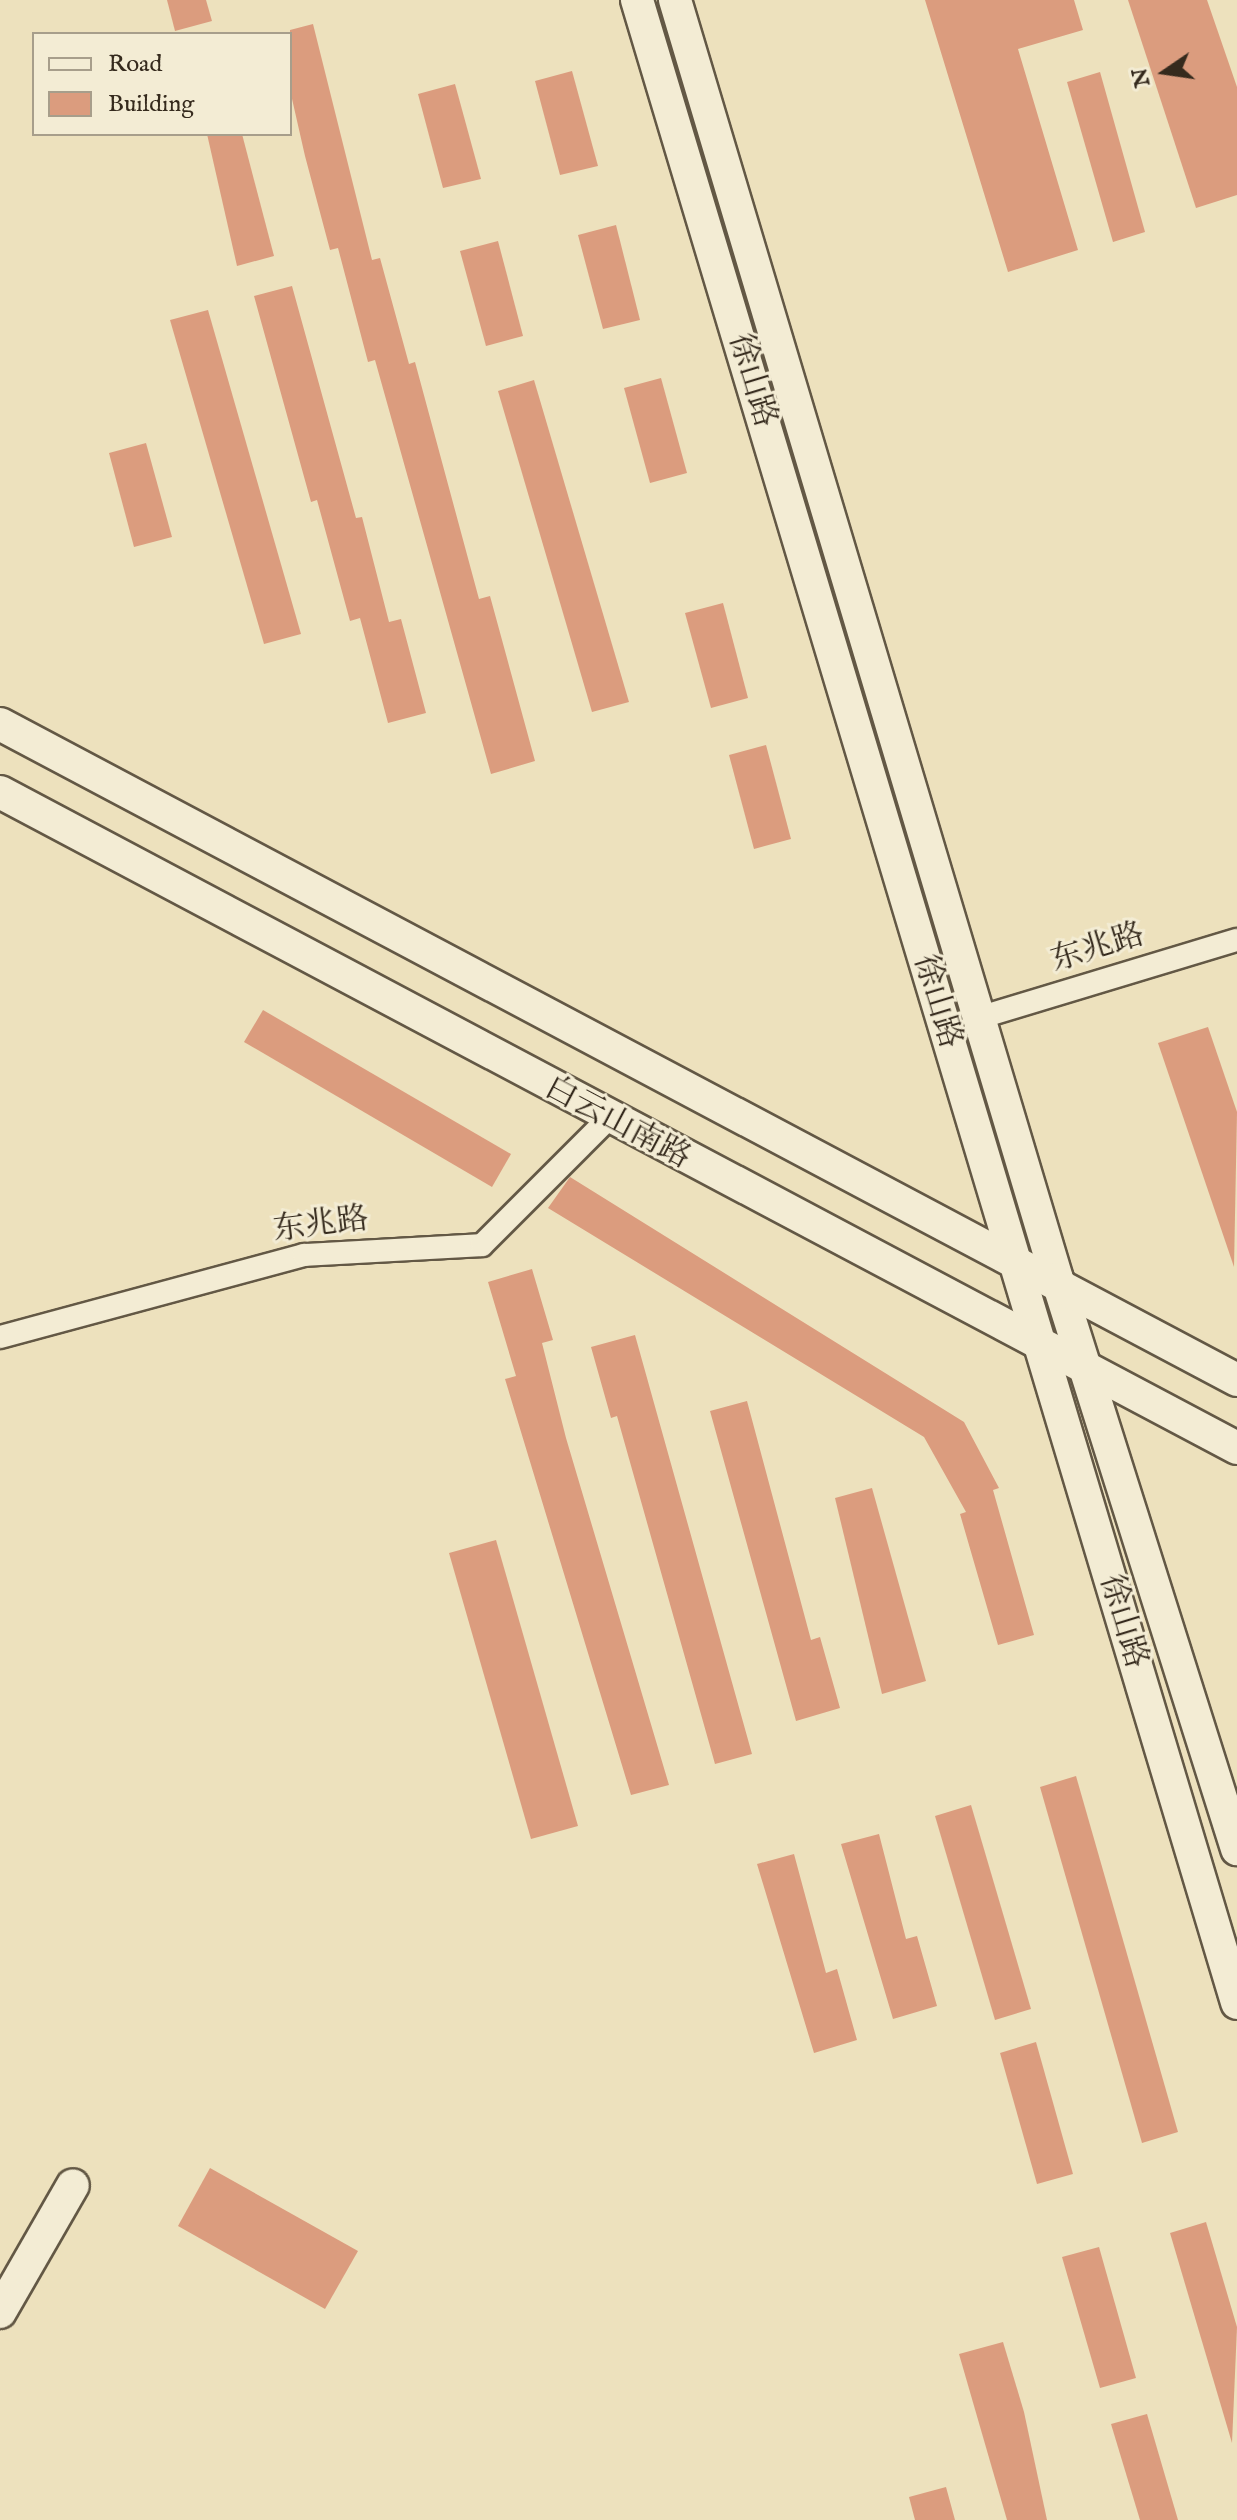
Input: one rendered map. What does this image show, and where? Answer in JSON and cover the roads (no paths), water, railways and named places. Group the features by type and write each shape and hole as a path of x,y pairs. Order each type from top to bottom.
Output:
{"main road":[{"name":"徐山路","path":"637,0 1237,2003"},
{"name":"徐山路","path":"675,0 1057,1279 1088,1367 1237,1849"},
{"name":"白云山南路","path":"0,724 1057,1279 1237,1380"},
{"name":"白云山南路","path":"6,795 607,1120 1088,1367 1237,1448"},
{"path":"0,2312 73,2185"}],"street":[{"name":"东兆路","path":"978,1018 1237,940"},
{"name":"东兆路","path":"0,1337 304,1255 482,1245 607,1120"}]}
